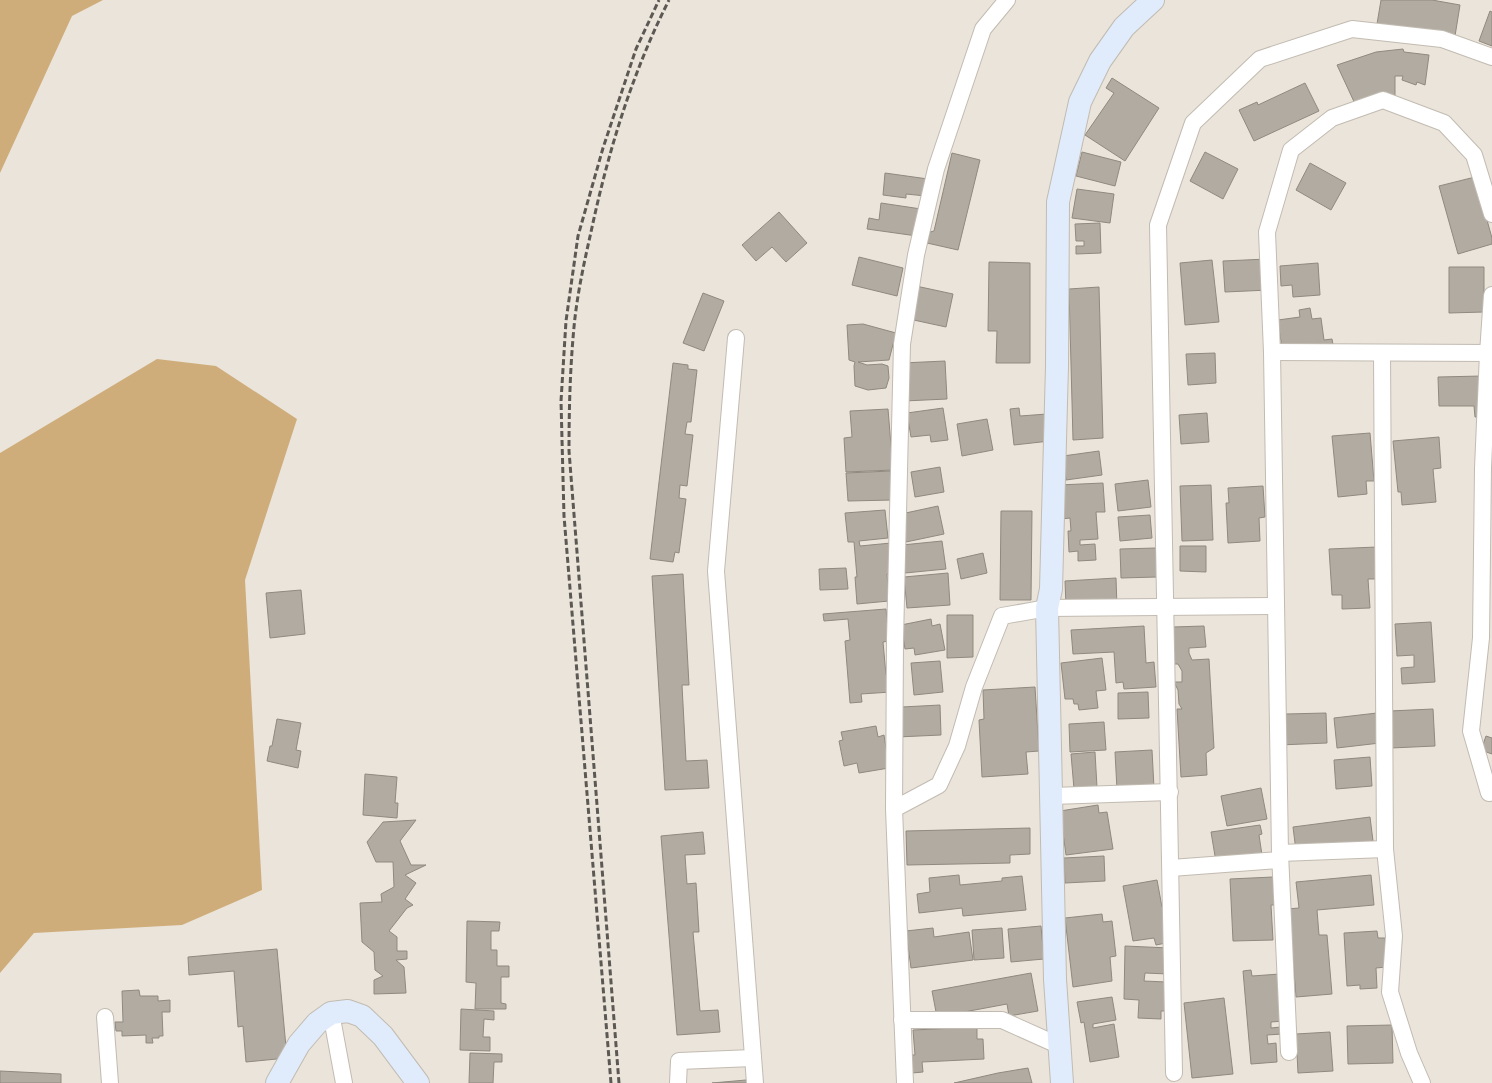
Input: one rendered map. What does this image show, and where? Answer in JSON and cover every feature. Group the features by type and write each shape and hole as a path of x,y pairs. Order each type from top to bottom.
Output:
{"street":[{"path":"906,1083 902,1020 894,809 895,640 902,344 916,255 936,169 983,28 1007,0"},
{"path":"1062,1083 1055,979 1047,608 1051,589 1057,374 1058,202 1080,102 1100,61 1124,27 1153,0"},
{"path":"1174,1072 1170,792 1164,607 1158,225 1193,123 1260,59 1352,29 1442,39 1492,57"},
{"path":"1289,1052 1280,856 1272,352 1267,232 1291,150 1332,118 1383,100 1444,123 1474,155 1492,214"},
{"path":"1489,793 1471,731 1482,638 1483,468 1492,295"},
{"path":"736,338 716,572 755,1083"},
{"path":"1272,352 1490,354"},
{"path":"1382,352 1385,849 1394,936 1390,992 1409,1053 1422,1083"},
{"path":"894,809 939,785 957,746 974,687 1002,616 1047,608 1276,606"},
{"path":"1052,796 1170,792"},
{"path":"1171,868 1280,856 1385,849"},
{"path":"277,1083 299,1044 317,1023 331,1014 348,1011 362,1016 383,1036 418,1083"},
{"path":"331,1014 344,1083"},
{"path":"105,1017 110,1083"},
{"path":"902,1020 1002,1020 1060,1046"},
{"path":"678,1083 679,1061 753,1058"}],"shaded area":[{"path":"0,0 103,0 72,16 0,173"},
{"path":"157,359 216,366 297,419 245,580 262,890 182,925 34,933 0,973 0,453"}],"building":[{"path":"1381,0 1432,0 1460,5 1455,36 1377,24"},
{"path":"1490,11 1492,12 1492,46 1479,41"},
{"path":"1403,49 1404,52 1429,55 1425,85 1417,82 1416,85 1402,80 1403,76 1395,76 1395,98 1356,106 1337,65 1376,52"},
{"path":"1112,78 1159,108 1125,161 1085,135 1114,93 1106,88"},
{"path":"1305,83 1319,111 1254,141 1239,110 1257,102 1258,105"},
{"path":"1082,152 1121,162 1115,186 1076,176"},
{"path":"1205,152 1238,169 1223,199 1190,181"},
{"path":"952,153 980,160 958,250 927,243 930,232 934,231"},
{"path":"1310,163 1346,183 1331,210 1296,190"},
{"path":"885,173 928,179 926,196 906,194 906,198 883,195"},
{"path":"1475,177 1492,238 1492,244 1458,254 1439,186"},
{"path":"1077,189 1114,194 1110,223 1072,218"},
{"path":"881,203 921,209 917,236 867,229 869,218 879,220"},
{"path":"779,212 807,243 786,262 772,247 756,261 742,245"},
{"path":"1100,223 1101,253 1076,254 1076,246 1084,246 1084,241 1076,241 1075,224"},
{"path":"859,257 903,268 897,296 852,285"},
{"path":"1267,259 1269,290 1225,292 1223,261"},
{"path":"1212,260 1219,322 1185,325 1180,263"},
{"path":"989,262 1030,263 1030,363 996,363 997,331 988,331"},
{"path":"1318,263 1320,295 1293,297 1292,285 1281,286 1280,266"},
{"path":"1449,267 1484,267 1484,312 1449,313"},
{"path":"916,286 953,294 946,327 909,319"},
{"path":"1099,287 1103,438 1073,440 1069,289"},
{"path":"703,293 724,301 704,351 683,343"},
{"path":"1310,308 1312,319 1321,318 1324,340 1332,339 1334,350 1322,352 1321,344 1282,349 1278,320 1300,317 1299,310"},
{"path":"863,324 896,333 889,360 858,362 867,365 882,364 888,366 889,378 886,388 868,390 855,386 855,362 849,360 847,325"},
{"path":"1215,353 1216,383 1188,385 1186,354"},
{"path":"945,361 947,399 904,401 902,363"},
{"path":"673,363 688,365 688,369 697,370 691,422 687,422 685,434 693,435 687,486 680,485 679,498 686,499 679,553 675,552 673,562 650,559"},
{"path":"1482,376 1483,417 1475,417 1474,406 1439,406 1438,377"},
{"path":"943,408 948,440 931,442 930,435 911,437 907,413"},
{"path":"1019,408 1020,416 1047,414 1050,441 1014,445 1010,409"},
{"path":"888,409 893,470 846,472 844,438 852,437 850,411"},
{"path":"1207,413 1209,442 1181,444 1179,415"},
{"path":"987,419 993,450 962,456 957,424"},
{"path":"1370,433 1374,481 1366,481 1367,494 1338,497 1332,436"},
{"path":"1439,437 1441,468 1433,469 1436,502 1402,505 1401,492 1398,492 1393,441"},
{"path":"1099,451 1102,475 1066,480 1063,456"},
{"path":"940,467 944,492 915,497 911,472"},
{"path":"891,471 893,500 848,501 846,473"},
{"path":"1148,480 1151,507 1118,511 1115,484"},
{"path":"1103,483 1105,512 1096,512 1098,539 1080,540 1080,545 1095,544 1096,560 1078,561 1078,551 1069,552 1068,531 1071,531 1070,518 1061,519 1059,485"},
{"path":"1211,485 1213,540 1182,541 1180,486"},
{"path":"1263,486 1265,517 1259,518 1260,541 1228,543 1226,503 1229,503 1228,488"},
{"path":"938,506 944,534 906,542 901,514"},
{"path":"885,510 888,538 859,541 860,546 891,543 894,573 887,574 889,601 857,604 855,577 857,577 854,542 848,542 845,513"},
{"path":"1001,511 1032,511 1031,600 1000,600"},
{"path":"1150,515 1152,538 1120,541 1118,517"},
{"path":"942,541 946,569 905,573 902,545"},
{"path":"1180,546 1206,546 1206,572 1180,571"},
{"path":"1377,547 1379,579 1368,579 1370,608 1342,609 1342,595 1332,595 1329,549"},
{"path":"1156,548 1157,577 1121,578 1120,549"},
{"path":"983,553 987,573 961,579 957,559"},
{"path":"846,568 848,589 820,590 819,569"},
{"path":"948,573 950,605 907,608 904,577"},
{"path":"683,574 689,685 682,685 686,761 707,760 709,788 665,790 652,576"},
{"path":"1116,578 1117,607 1066,606 1065,581"},
{"path":"301,590 305,634 270,638 266,593"},
{"path":"886,609 889,641 883,642 886,675 889,675 891,692 861,694 862,702 850,703 845,641 850,640 848,619 824,621 823,614"},
{"path":"947,615 973,615 973,657 947,658"},
{"path":"931,619 932,626 940,624 945,650 915,655 914,648 905,649 901,625"},
{"path":"1431,622 1435,682 1402,684 1401,668 1414,667 1414,655 1397,656 1395,624"},
{"path":"1144,626 1146,663 1154,662 1156,687 1124,689 1123,682 1116,683 1114,652 1073,654 1071,630"},
{"path":"1204,626 1206,647 1189,648 1189,653 1192,660 1209,659 1214,748 1206,753 1207,775 1181,777 1177,709 1182,709 1179,704 1178,690 1174,682 1182,682 1182,671 1178,664 1174,664 1173,627"},
{"path":"1102,658 1106,690 1096,691 1098,708 1079,710 1078,704 1074,704 1073,699 1065,699 1061,663"},
{"path":"940,661 943,692 914,695 911,663"},
{"path":"1035,687 1039,751 1026,752 1028,774 982,777 979,720 984,719 983,690"},
{"path":"1148,692 1149,718 1118,719 1118,693"},
{"path":"940,705 941,735 897,737 902,707"},
{"path":"1433,709 1435,746 1391,748 1390,711"},
{"path":"1326,713 1327,743 1279,745 1278,725 1286,724 1286,714"},
{"path":"1377,713 1380,743 1337,748 1334,718"},
{"path":"277,719 301,723 296,750 301,751 298,768 267,761 270,746 272,746"},
{"path":"1104,722 1106,750 1070,752 1069,724"},
{"path":"876,726 878,737 884,735 889,768 859,773 857,763 844,766 839,741 843,740 841,732"},
{"path":"1486,736 1492,738 1492,754 1481,750"},
{"path":"1152,750 1154,788 1117,790 1115,752"},
{"path":"1095,752 1097,787 1074,789 1071,754"},
{"path":"1370,757 1372,786 1336,789 1334,760"},
{"path":"365,774 397,777 395,803 398,803 397,818 363,815"},
{"path":"1261,788 1267,819 1227,826 1221,796"},
{"path":"1098,805 1099,813 1107,812 1113,849 1066,855 1060,811"},
{"path":"1370,817 1373,841 1296,851 1293,827"},
{"path":"416,820 400,841 411,865 426,865 405,875 416,883 405,899 413,905 407,908 389,931 397,937 397,951 407,951 407,959 396,960 404,967 406,993 374,994 374,980 383,976 375,970 374,952 362,942 360,903 382,902 381,894 394,887 393,862 376,862 367,842 383,822"},
{"path":"1260,825 1262,834 1259,835 1262,855 1216,862 1211,832"},
{"path":"1030,828 1030,854 1010,855 1010,863 907,865 906,831"},
{"path":"703,832 705,854 685,855 687,884 696,883 699,932 693,932 700,1011 718,1010 720,1032 677,1035 661,836"},
{"path":"1104,856 1105,881 1065,883 1064,858"},
{"path":"959,875 960,885 1002,881 1002,878 1022,876 1026,910 963,916 962,908 919,913 917,894 930,892 929,878"},
{"path":"1371,875 1374,905 1317,910 1319,935 1327,935 1332,994 1296,997 1291,934 1287,909 1299,908 1296,882"},
{"path":"1273,877 1274,905 1271,905 1273,940 1233,941 1230,879"},
{"path":"1157,880 1171,942 1156,945 1154,938 1133,941 1123,886"},
{"path":"1102,914 1103,922 1112,921 1116,956 1110,957 1112,981 1073,987 1065,918"},
{"path":"467,921 500,922 499,931 491,931 491,950 497,950 497,966 509,966 509,977 501,977 501,1003 506,1004 506,1009 475,1009 476,983 466,982"},
{"path":"1041,926 1044,959 1011,962 1008,929"},
{"path":"933,928 934,937 969,932 973,960 911,968 906,931"},
{"path":"1002,928 1004,958 974,960 972,930"},
{"path":"1377,931 1378,938 1385,938 1386,967 1376,968 1377,988 1360,989 1360,985 1347,986 1344,933"},
{"path":"1125,946 1169,948 1168,974 1145,973 1144,981 1166,982 1165,1011 1161,1011 1161,1019 1138,1018 1139,1000 1124,999"},
{"path":"277,949 287,1058 246,1062 243,1026 238,1027 234,971 189,975 188,957"},
{"path":"1251,970 1252,976 1280,974 1284,1021 1271,1022 1271,1028 1281,1027 1282,1034 1267,1035 1268,1044 1276,1043 1277,1062 1251,1064 1243,971"},
{"path":"1031,973 1038,1011 1009,1016 1007,1004 937,1017 932,991"},
{"path":"139,990 140,996 158,996 158,1001 170,1000 170,1012 162,1012 163,1036 159,1036 159,1038 152,1038 153,1043 146,1043 146,1035 122,1036 122,1031 116,1031 115,1022 123,1022 122,991"},
{"path":"1112,997 1116,1020 1093,1024 1093,1028 1114,1024 1119,1057 1090,1062 1084,1022 1081,1023 1077,1002"},
{"path":"1224,998 1233,1074 1192,1078 1184,1003"},
{"path":"461,1009 494,1011 494,1020 484,1019 483,1037 490,1037 490,1051 460,1050"},
{"path":"1392,1025 1393,1063 1348,1064 1347,1026"},
{"path":"977,1027 977,1039 983,1039 984,1059 922,1062 923,1072 912,1073 911,1055 915,1055 913,1030"},
{"path":"1330,1032 1333,1071 1298,1073 1296,1034"},
{"path":"470,1053 502,1054 502,1062 494,1062 493,1083 469,1083"},
{"path":"1028,1068 1032,1083 954,1083 998,1073"},
{"path":"0,1071 61,1074 61,1083 0,1083"},
{"path":"746,1080 747,1083 712,1083"}],"railway":[{"path":"611,1083 564,516 561,401 566,321 578,236 603,148 636,49 659,0"},
{"path":"619,1083 569,451 571,374 575,315 579,291 588,244 605,172 622,113 644,56 669,0"}]}
